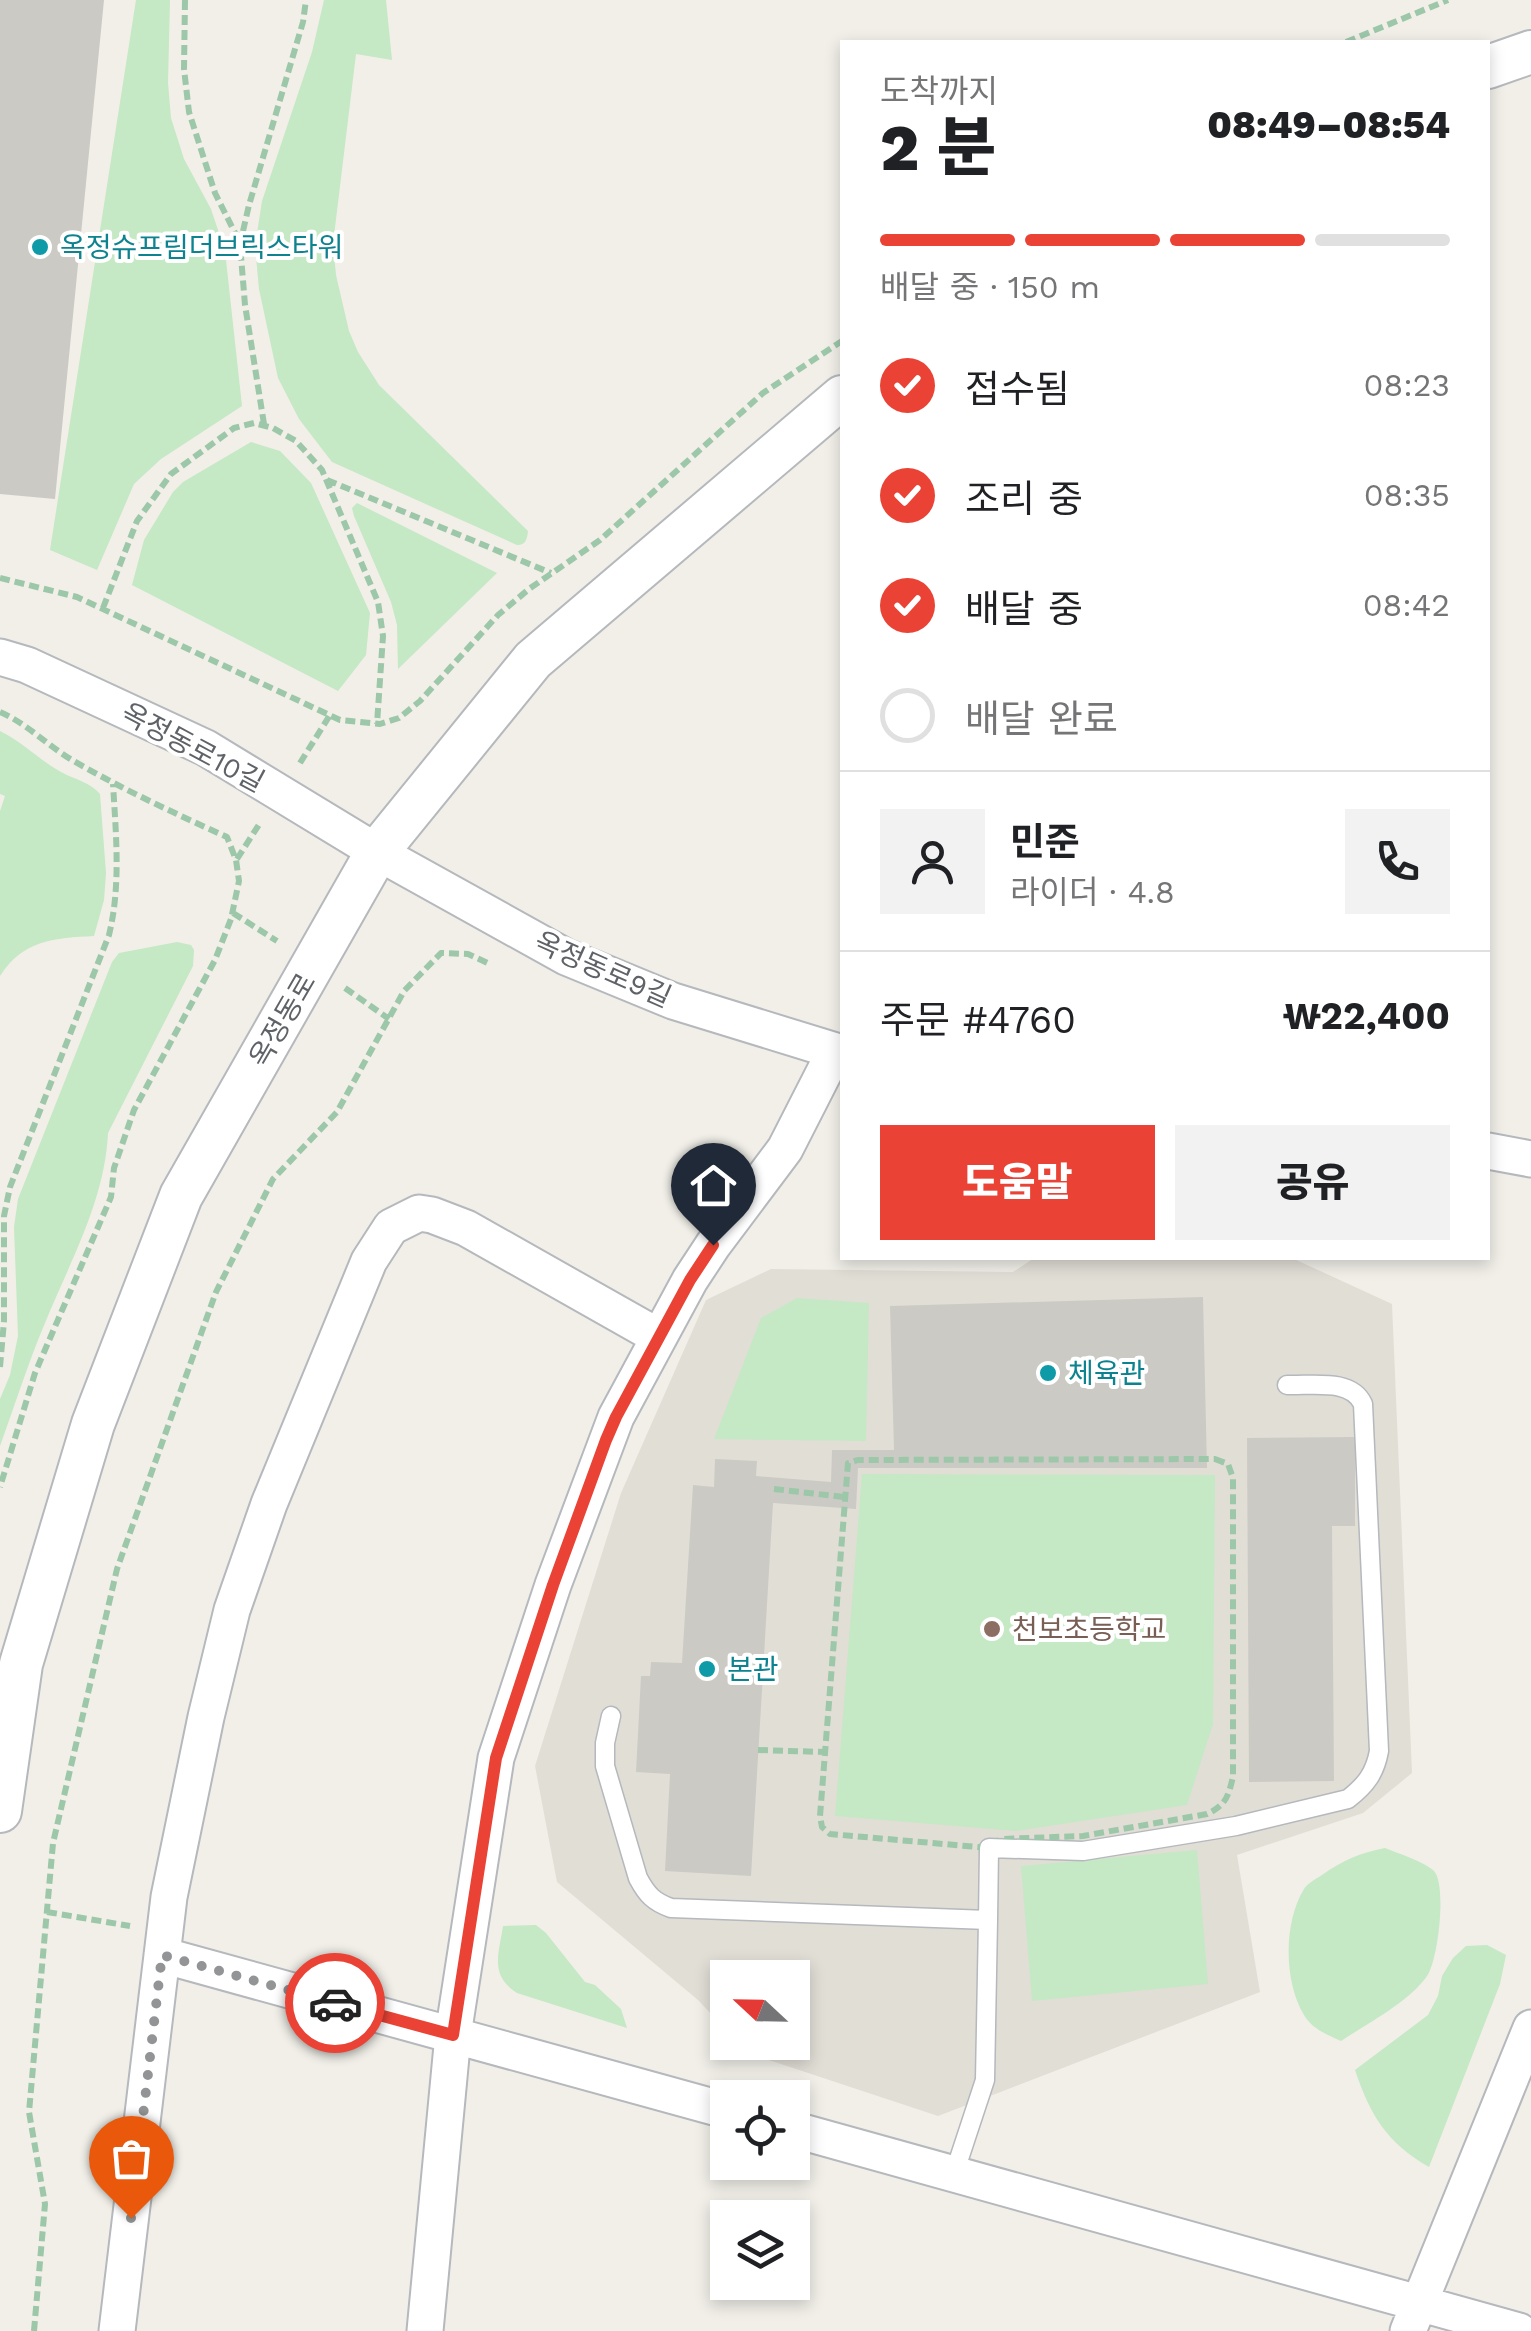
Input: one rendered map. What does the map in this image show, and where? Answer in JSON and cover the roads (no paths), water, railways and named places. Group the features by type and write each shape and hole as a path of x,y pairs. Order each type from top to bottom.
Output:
{"street":[{"path":"1490,66 1531,52"},
{"name":"옥정동로","path":"0,1811 20,1664 93,1424 182,1196 378,852 534,660 840,399"},
{"name":"옥정동로10길","path":"0,657 26,664 206,748 378,852"},
{"name":"옥정동로9길","path":"378,852 566,957 673,1001 839,1052"},
{"path":"436,2328 453,2035 496,1758 606,1440 690,1280 785,1149 839,1052"},
{"path":"1490,1151 1531,1159"},
{"path":"118,2331 169,1897 206,1717 232,1610 269,1504 368,1261 391,1227 419,1213 448,1220 659,1337"},
{"path":"162,1955 710,2107"},
{"path":"1414,2317 1531,2028"},
{"path":"810,2135 954,2174 1414,2317 1520,2331"}],"lane":[{"path":"954,2174 985,2080 988,1848 1083,1851 1236,1826 1348,1799 1372,1774 1379,1751 1363,1404 1359,1395 1342,1386 1287,1385"},
{"path":"612,1716 605,1743 605,1766 638,1878 657,1903 671,1908 988,1920"}],"place":[{"name":"옥정슈프림더브릭스타워","path":"40,247"},
{"name":"체육관","path":"1048,1373"},
{"name":"천보초등학교","path":"992,1629"},
{"name":"본관","path":"707,1669"}]}
